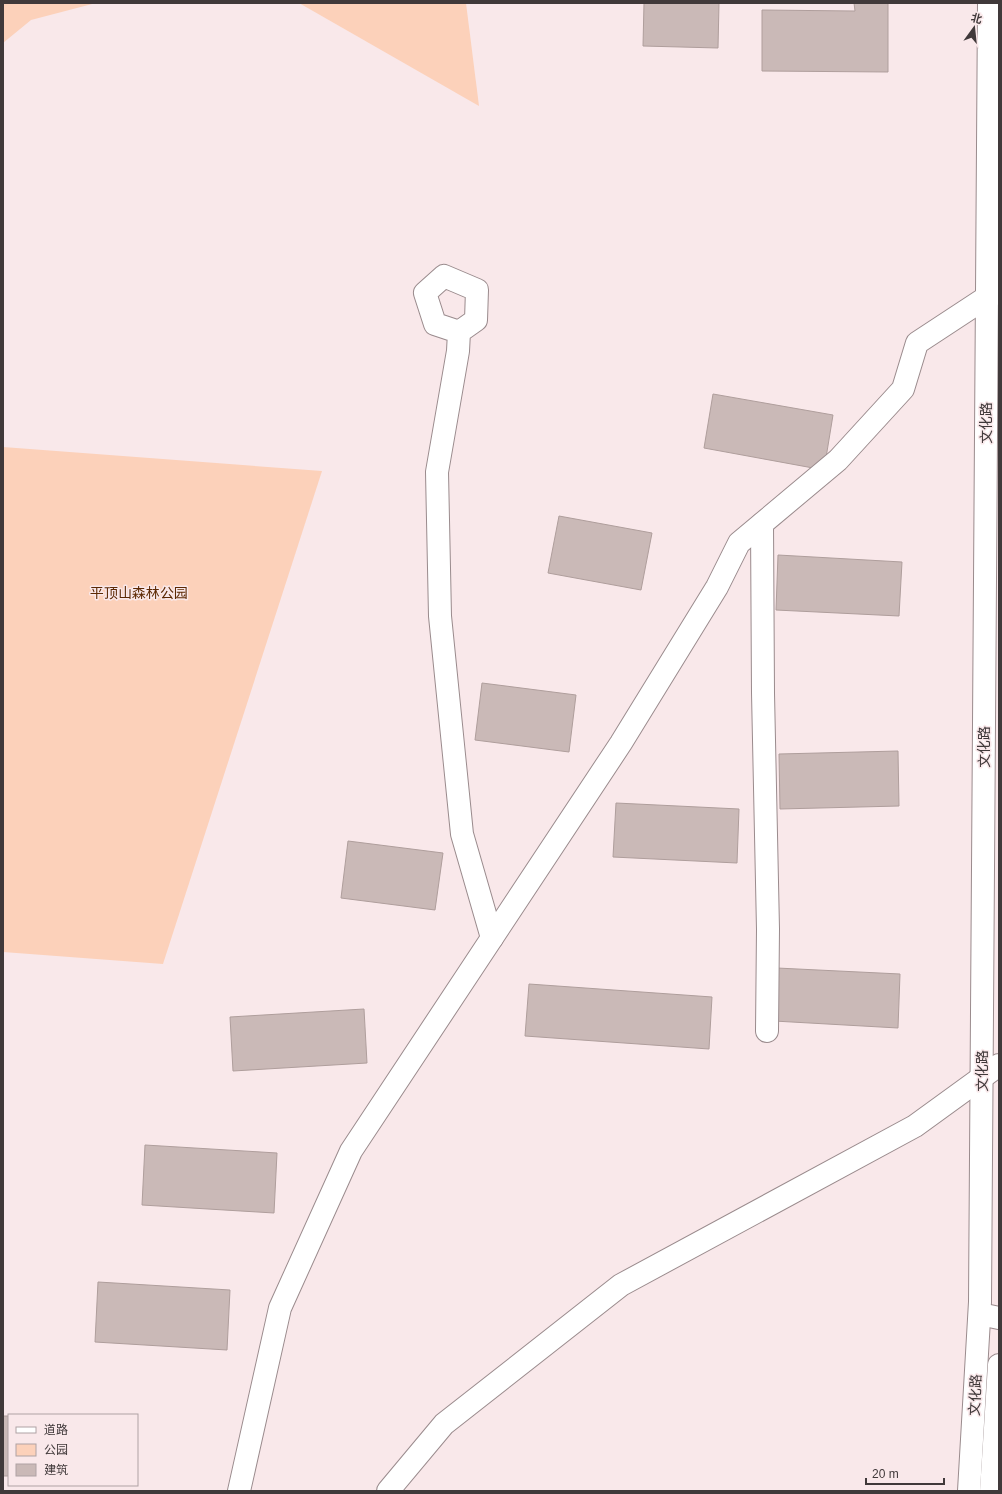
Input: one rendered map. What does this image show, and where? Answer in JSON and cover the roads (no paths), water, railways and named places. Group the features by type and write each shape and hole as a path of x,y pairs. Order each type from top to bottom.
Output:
{"street":[{"name":"文化路","path":"969,1491 989,1316 982,1078 993,294 989,3"},
{"path":"239,1491 280,1308 351,1151 621,743 717,587 739,543 838,460 903,389 917,343 993,294"},
{"path":"459,332 458,351 437,472 440,616 462,834 492,938"},
{"path":"762,524 763,693 768,929 767,1031"},
{"path":"388,1491 444,1424 621,1285 915,1126 999,1064"},
{"name":"文化路","path":"991,1491 999,1365"}],"park label":[{"name":"平顶山森林公园","path":"139,593"}]}
